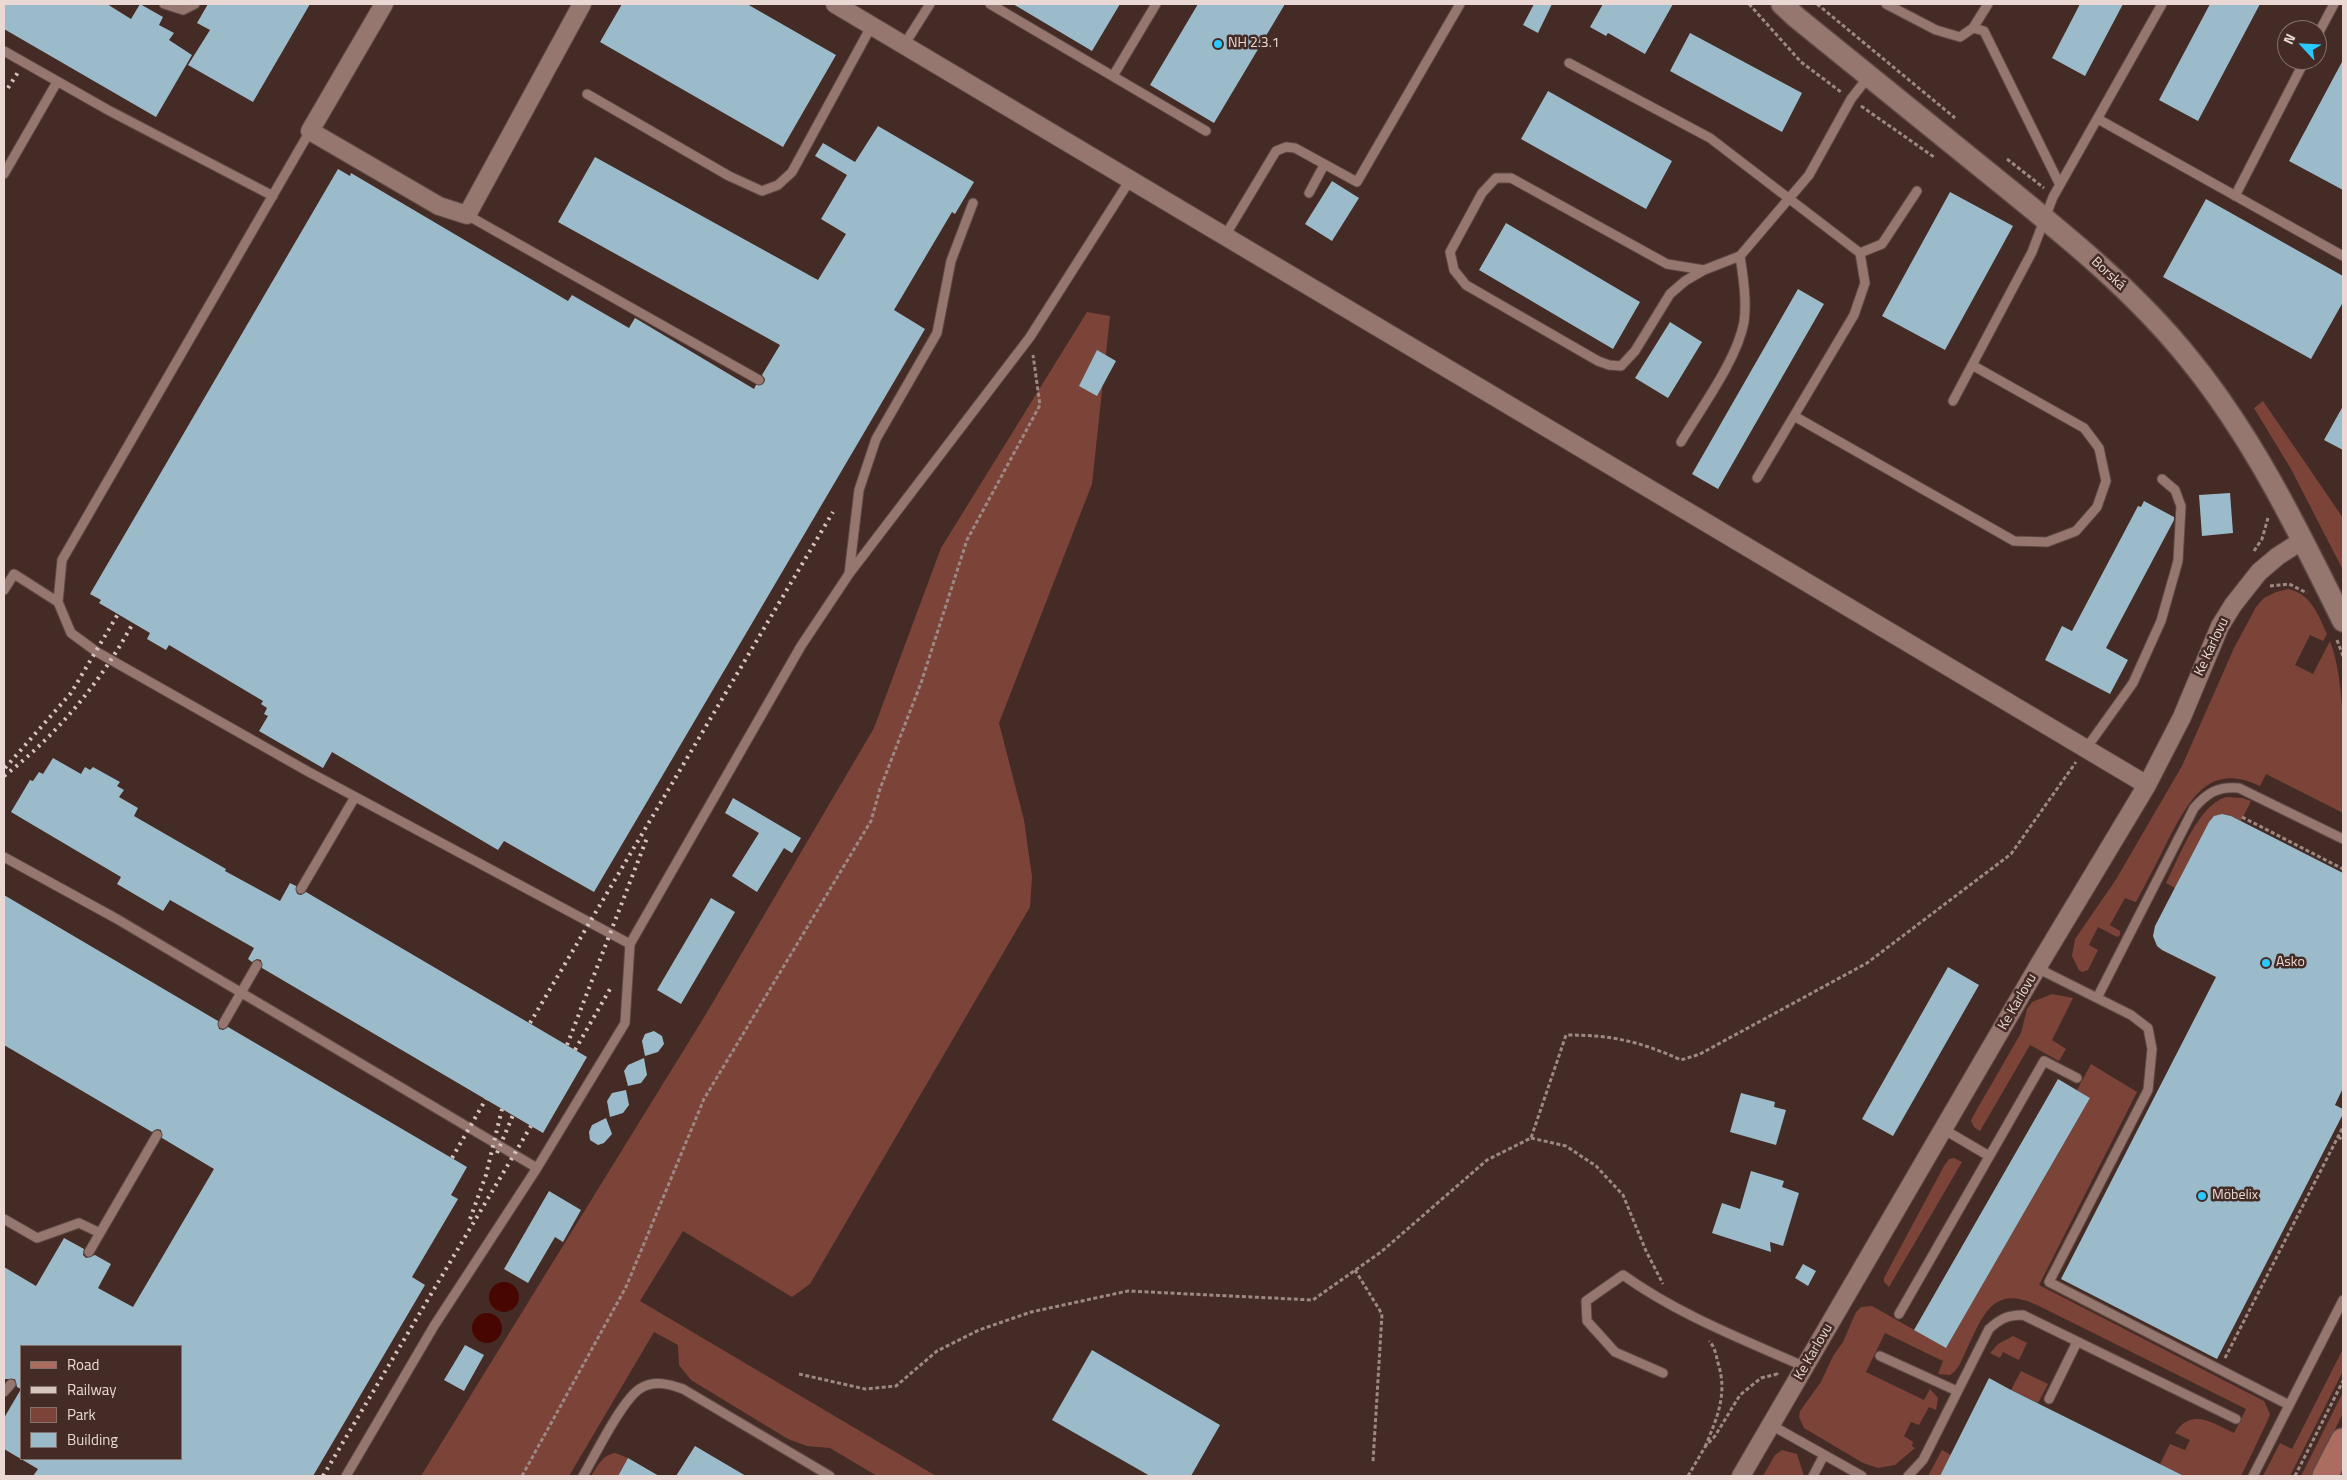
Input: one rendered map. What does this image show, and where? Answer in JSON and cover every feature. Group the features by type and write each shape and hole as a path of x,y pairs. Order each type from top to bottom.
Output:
{"main road":[{"path":"2325,1476 2343,1441"}],"street":[{"path":"384,4 310,131 439,206 467,215 582,4"},
{"path":"835,4 2085,750 2147,785"},
{"name":"Borská","path":"1792,10 1869,76 2045,219 2142,306 2190,358 2231,414 2269,475 2303,540 2340,630"},
{"name":"Ke Karlovu","path":"1741,1476 2037,968 2147,785 2182,717 2220,626 2253,566 2303,540"}],"lane":[{"path":"164,4 183,10 196,4"},
{"path":"904,45 930,4"},
{"path":"990,4 1206,131"},
{"path":"1112,76 1156,4"},
{"path":"1225,236 1276,151 1286,147 1295,148 1357,182 1460,4"},
{"path":"1886,4 1903,8 1936,30 1960,37 1973,28 1988,4"},
{"path":"1953,401 2032,252 2053,197 2162,4"},
{"path":"2326,20 2334,4"},
{"path":"587,94 729,176 762,191 778,185 792,172 872,25"},
{"path":"1973,28 1984,31 2060,185"},
{"path":"4,51 57,82 273,196"},
{"path":"1569,63 1710,138 1788,200 1860,253 1865,283 1854,315 1757,478"},
{"path":"2235,196 2300,70"},
{"path":"1704,270 1667,264 1512,178 1496,178 1482,192 1450,252 1454,270 1466,284 1598,361 1621,366 1635,351 1670,294 1685,281 1704,270 1740,256 1788,200 1809,175 1851,99 1869,76"},
{"path":"4,174 57,82"},
{"path":"2098,119 2343,256"},
{"path":"310,131 62,560 58,602 71,633 97,652 355,797 630,944"},
{"path":"1308,192 1324,164"},
{"path":"346,1476 434,1326 537,1168 625,1023 630,944 801,646 849,574 1030,337 1130,180"},
{"path":"1860,253 1882,244 1917,191"},
{"path":"849,574 859,490 876,439 936,333 951,261 973,203"},
{"path":"467,215 759,380"},
{"path":"1681,442 1733,354 1744,321 1744,278 1740,256"},
{"path":"1794,416 2014,541 2047,542 2076,531 2097,508 2106,481 2099,448 2084,428 1972,365"},
{"path":"2085,750 2133,683 2161,621 2178,561 2181,506 2175,490 2162,479"},
{"path":"4,590 14,574 58,602"},
{"path":"2097,998 2194,808 2206,794 2225,787 2239,788 2343,839"},
{"path":"301,889 355,797"},
{"path":"4,857 117,919 537,1168"},
{"path":"223,1024 257,965"},
{"path":"2037,968 2131,1014 2148,1028 2152,1049 2148,1090 2049,1282 2290,1405"},
{"path":"1898,1314 2044,1061 2076,1078"},
{"path":"1943,1129 1989,1156"},
{"path":"89,1252 157,1135"},
{"path":"4,1219 37,1238 79,1223 100,1233"},
{"path":"1663,1373 1615,1352 1587,1321 1586,1301 1623,1275 1649,1294 1683,1313 1805,1367"},
{"path":"2253,1476 2343,1300"},
{"path":"1908,1476 1923,1460 1989,1329 1999,1320 2009,1315 2023,1315 2236,1419"},
{"path":"2049,1398 2077,1342"},
{"path":"1880,1356 1958,1392"},
{"path":"583,1476 629,1399 640,1388 658,1383 683,1389 830,1476"},
{"path":"4,1392 11,1384"},
{"path":"1771,1425 1862,1476"},
{"path":"1813,1476 1824,1455"}],"path":[{"path":"1749,4 1801,62 1851,99"},
{"path":"1817,4 1956,119"},
{"path":"2005,158 2053,197"},
{"path":"522,1476 626,1287 704,1099 871,821 880,789 921,683 967,540 1040,405 1030,337"},
{"path":"2267,512 2268,521 2253,566 2270,586 2289,584 2306,592 2311,599"},
{"path":"2340,630 2343,656"},
{"path":"1531,1138 1566,1035 1597,1035 1646,1044 1681,1060 1700,1054 1858,968 2011,854 2085,750"},
{"path":"2242,817 2343,869"},
{"path":"2219,1369 2343,1127"},
{"path":"2338,1137 2343,1140"},
{"path":"800,1374 865,1390 896,1386 937,1351 979,1330 1031,1312 1128,1291 1312,1300 1382,1252 1486,1160 1531,1138 1566,1146 1596,1166 1623,1195 1646,1251 1669,1298 1683,1313"},
{"path":"1355,1270 1382,1314 1373,1462"},
{"path":"1688,1476 1705,1447 1721,1407 1722,1377 1713,1345 1707,1339"},
{"path":"1705,1447 1715,1436 1740,1395 1761,1378 1777,1374 1772,1382"},
{"path":"2295,1476 2343,1381"}],"green space":[{"path":"1087,312 1110,316 1092,484 999,723 1024,820 1032,877 1030,907 810,1284 792,1297 683,1231 640,1301 936,1476 877,1476 830,1448 807,1446 788,1439 691,1380 679,1365 678,1345 654,1332 569,1476 421,1476 706,1014 874,728 941,548"},
{"path":"2263,401 2343,518 2343,570 2291,469 2254,408"},
{"path":"2288,589 2303,595 2308,600 2317,612 2327,634 2323,641 2310,635 2295,665 2313,674 2330,641 2335,659 2342,702 2343,813 2266,774 2260,786 2242,780 2227,778 2214,782 2202,789 2184,812 2136,902 2125,898 2110,925 2120,931 2120,935 2117,937 2098,927 2089,945 2098,950 2088,970 2082,972 2072,956 2075,939 2115,881 2182,766 2234,648 2256,607 2264,598"},
{"path":"2226,797 2242,798 2251,801 2241,821 2226,815 2219,815 2211,819 2175,888 2166,883 2198,821 2216,802"},
{"path":"2052,994 2073,998 2052,1040 2066,1049 2059,1061 2030,1045 1980,1131 1974,1127 1971,1121 1972,1118 2021,1033 2027,1009 2032,1002"},
{"path":"2091,1064 2137,1092 2039,1285 2264,1401 2270,1414 2241,1476 2184,1476 2160,1464 2170,1444 2185,1450 2190,1440 2175,1433 2181,1425 2195,1419 2203,1420 2234,1433 2246,1409 2037,1305 2021,1299 2009,1298 1998,1301 1990,1308 1977,1328 1959,1366 1950,1375 1938,1374 1943,1361 1885,1333 1866,1372 1924,1400 1930,1389 1938,1398 1936,1410 1929,1407 1919,1425 1911,1422 1904,1436 1913,1442 1912,1446 1915,1448 1895,1465 1878,1468 1863,1463 1804,1428 1799,1417 1800,1411 1821,1382 1833,1356 1843,1342 1856,1312 1861,1307 1872,1306 1946,1348 2090,1098 2077,1090"},
{"path":"1954,1158 1962,1162 1889,1287 1884,1282 1884,1278 1944,1166 1949,1159"},
{"path":"2013,1336 2027,1343 2019,1360 2003,1352 2000,1358 1990,1353 1998,1344"},
{"path":"2343,1349 2343,1371 2290,1476 2263,1476 2280,1443 2292,1449"},
{"path":"2021,1371 2048,1384 2038,1403 2011,1390"},
{"path":"2343,1392 2343,1413 2312,1476 2301,1476"},
{"path":"1782,1450 1797,1454 1804,1476 1763,1476 1775,1455"},
{"path":"1942,1450 1951,1455 1940,1476 1928,1476"},
{"path":"615,1453 628,1458 618,1476 591,1476 607,1456"}],"shaded area":[{"path":"504,1282 515,1286 519,1297 515,1308 504,1312 493,1308 489,1297 493,1286"},
{"path":"487,1313 498,1317 502,1328 498,1339 487,1343 476,1339 472,1328 476,1317"}],"building":[{"path":"4,4 107,4 131,19 140,4 163,17 159,25 174,33 169,40 192,55 156,117 4,29"},
{"path":"208,4 310,4 253,102 188,65 210,30 197,23"},
{"path":"622,4 747,4 836,55 783,147 600,42"},
{"path":"1013,4 1120,4 1092,51"},
{"name":"NH 2.3.1","path":"1198,4 1285,4 1214,123 1150,85"},
{"path":"1534,4 1552,4 1538,33 1523,25"},
{"path":"1603,4 1673,4 1645,54 1608,33 1606,36 1590,27"},
{"path":"2080,4 2123,4 2085,76 2052,58"},
{"path":"2210,4 2260,4 2198,121 2159,100"},
{"path":"1690,33 1802,93 1782,132 1670,71"},
{"path":"2343,60 2343,190 2289,161"},
{"path":"1548,91 1672,161 1646,209 1521,139"},
{"path":"878,126 974,182 955,214 952,212 894,310 925,329 594,892 504,841 498,850 332,752 323,768 259,731 268,716 264,714 267,708 261,704 263,701 169,645 166,650 147,639 150,633 99,603 101,600 90,594 338,169 350,176 351,173 568,301 572,295 629,328 635,318 754,389 756,385 764,383 765,379 762,375 780,345 558,222 595,157 818,280 846,234 821,219 847,175 815,156 823,143 855,162"},
{"path":"1332,181 1359,198 1332,241 1305,224"},
{"path":"1950,192 2013,226 1945,350 1882,316"},
{"path":"2206,199 2343,276 2343,302 2311,359 2163,277"},
{"path":"1506,223 1640,302 1613,349 1479,270"},
{"path":"1798,289 1824,304 1718,489 1692,474"},
{"path":"1670,322 1702,342 1668,398 1635,378"},
{"path":"1097,350 1116,361 1097,396 1079,386"},
{"path":"2343,406 2343,450 2324,440"},
{"path":"2230,493 2233,533 2202,536 2199,495"},
{"path":"2144,501 2174,517 2174,520 2106,648 2128,660 2110,694 2045,660 2062,626 2072,631 2138,506 2141,507"},
{"path":"53,758 81,774 85,767 90,770 93,767 120,782 117,786 124,790 119,797 138,808 134,816 226,869 225,871 280,901 290,883 296,886 297,894 301,895 306,892 587,1057 543,1133 262,968 261,960 257,959 252,962 248,959 254,948 170,900 163,911 117,884 121,877 11,812 30,780 33,781 39,772 43,774"},
{"path":"733,798 801,838 792,853 784,848 757,892 732,876 759,833 725,813"},
{"path":"2222,814 2231,816 2343,873 2343,1088 2335,1105 2343,1109 2343,1114 2217,1359 2061,1279 2216,977 2162,950 2157,946 2153,936 2155,926 2209,822 2214,816"},
{"path":"4,895 218,1021 219,1029 223,1030 228,1027 467,1167 451,1195 458,1199 412,1277 425,1285 313,1476 33,1476 38,1469 23,1460 182,1460 182,1345 20,1345 20,1388 17,1387 15,1379 4,1379 4,1267 36,1286 64,1238 84,1249 83,1255 86,1258 95,1255 111,1264 98,1288 133,1307 214,1169 162,1138 161,1130 157,1129 152,1132 4,1045"},
{"path":"711,898 735,912 681,1004 657,990"},
{"path":"1948,967 1979,985 1893,1136 1862,1119"},
{"path":"654,1031 662,1036 664,1044 658,1052 645,1056 642,1041 645,1034"},
{"path":"644,1058 647,1075 641,1083 628,1086 624,1071 628,1065"},
{"path":"2058,1079 2090,1098 1946,1348 1914,1330"},
{"path":"626,1090 629,1105 623,1113 610,1117 607,1101 612,1093"},
{"path":"1741,1093 1775,1102 1774,1107 1786,1110 1776,1145 1730,1132"},
{"path":"606,1118 612,1134 604,1143 598,1145 590,1140 589,1132 592,1125"},
{"path":"1751,1171 1784,1181 1782,1187 1799,1193 1783,1246 1770,1242 1771,1252 1712,1233 1722,1203 1740,1209"},
{"path":"549,1191 581,1210 563,1242 555,1237 528,1283 504,1269"},
{"path":"1803,1264 1816,1271 1808,1286 1795,1278"},
{"path":"465,1345 484,1355 464,1391 444,1380"},
{"path":"1092,1350 1220,1425 1191,1476 1150,1476 1052,1420"},
{"path":"1989,1378 2011,1390 2184,1476 1940,1476"},
{"path":"20,1391 20,1458 4,1449 4,1418"},
{"path":"695,1446 746,1476 676,1476"},
{"path":"628,1458 659,1476 618,1476"}],"railway":[{"path":"8,88 20,69"},
{"path":"530,1023 833,512"},
{"path":"5,768 71,693 118,614"},
{"path":"4,776 60,725 92,687 133,623"},
{"path":"567,1045 647,838"},
{"path":"575,1050 610,989"},
{"path":"452,1158 486,1099"},
{"path":"470,1219 486,1175 502,1109"},
{"path":"497,1153 513,1115"},
{"path":"323,1476 531,1126"}],"place":[{"name":"NH 2.3.1","path":"1218,44"},
{"name":"Asko","path":"2266,963"},
{"name":"Möbelix","path":"2202,1196"}]}
